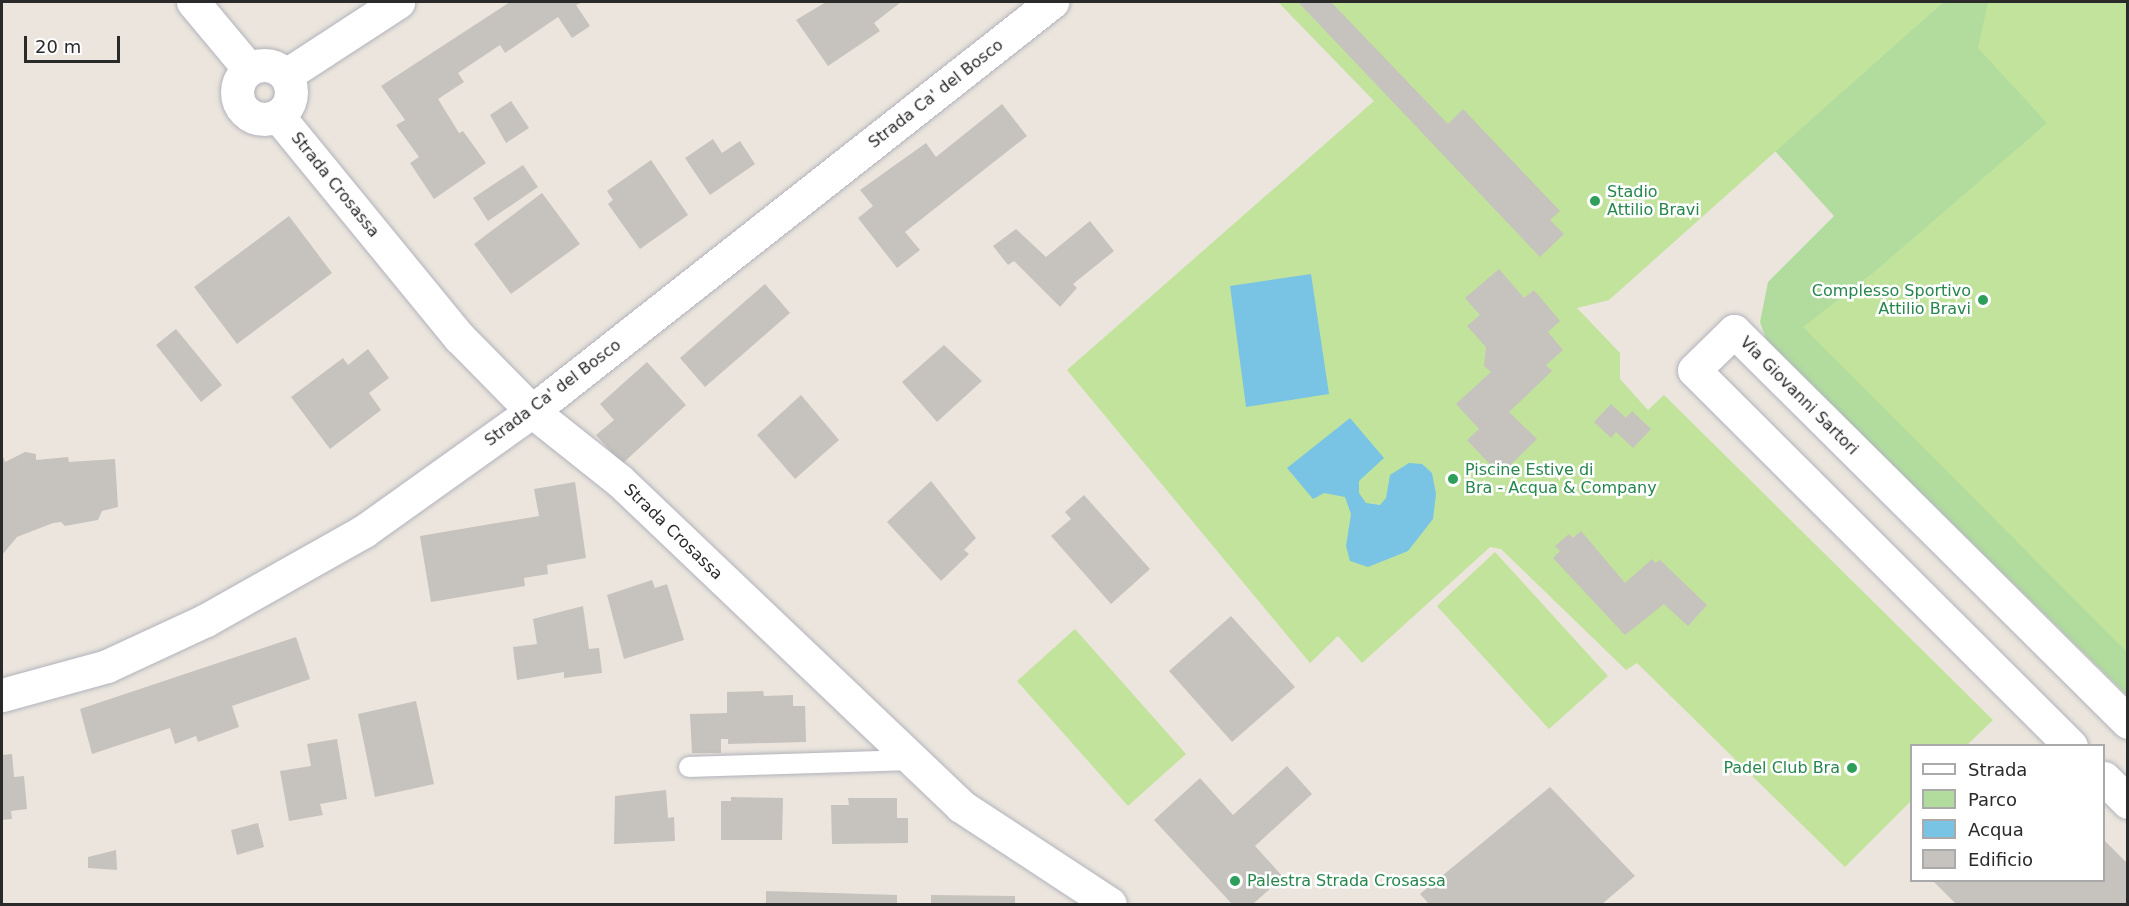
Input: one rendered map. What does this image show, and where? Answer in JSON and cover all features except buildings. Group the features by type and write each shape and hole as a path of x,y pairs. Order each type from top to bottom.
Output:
{"street":[{"path":"193,2 249,69"},
{"path":"286,75 398,2"},
{"name":"Strada Ca' del Bosco","path":"2,695 26,691 107,666 206,620 364,531 532,411 1052,2"},
{"path":"269,64 286,75 291,97 278,116 258,118 241,107 237,86 249,69 269,64"},
{"name":"Strada Crosassa","path":"278,116 459,337 532,411 620,481 962,806 1110,904"},
{"name":"Via Giovanni Sartori","path":"2069,744 1694,370 1734,331 2127,722"},
{"path":"2105,780 2127,802"}],"lane":[{"path":"689,767 911,760"}],"green space":[{"name":"Piscine Estive di Bra - Acqua & Company","path":"1278,2 1943,2 1609,300 1577,308 1620,353 1620,379 1648,410 1664,395 1993,720 1968,744 1910,744 1910,802 1845,867 1637,663 1626,670 1501,549 1490,547 1362,663 1338,636 1310,663 1067,370 1374,101"},
{"name":"Complesso Sportivo Attilio Bravi","path":"1943,2 2127,2 2127,695 1767,341 1760,322 1768,282 1834,216 1775,151"},
{"name":"Complesso Sportivo Attilio Bravi","path":"1988,2 2127,2 2127,652 1803,327 1874,272 2047,123 1978,48"},
{"path":"1495,552 1608,676 1549,729 1437,606"},
{"path":"1075,629 1186,754 1128,806 1017,681"}],"water":[{"path":"1311,274 1329,394 1246,407 1230,286"},
{"path":"1350,418 1384,458 1359,481 1359,493 1366,503 1380,505 1386,498 1390,475 1409,463 1422,464 1432,473 1436,494 1433,519 1408,551 1368,567 1350,561 1346,546 1351,514 1345,497 1324,493 1313,499 1287,468"}],"place":[{"name":"Stadio Attilio Bravi","path":"1595,201"},
{"name":"Complesso Sportivo Attilio Bravi","path":"1983,300"},
{"name":"Piscine Estive di Bra - Acqua & Company","path":"1453,479"},
{"name":"Padel Club Bra","path":"1852,768"},
{"name":"Palestra Strada Crosassa","path":"1235,881"}]}
